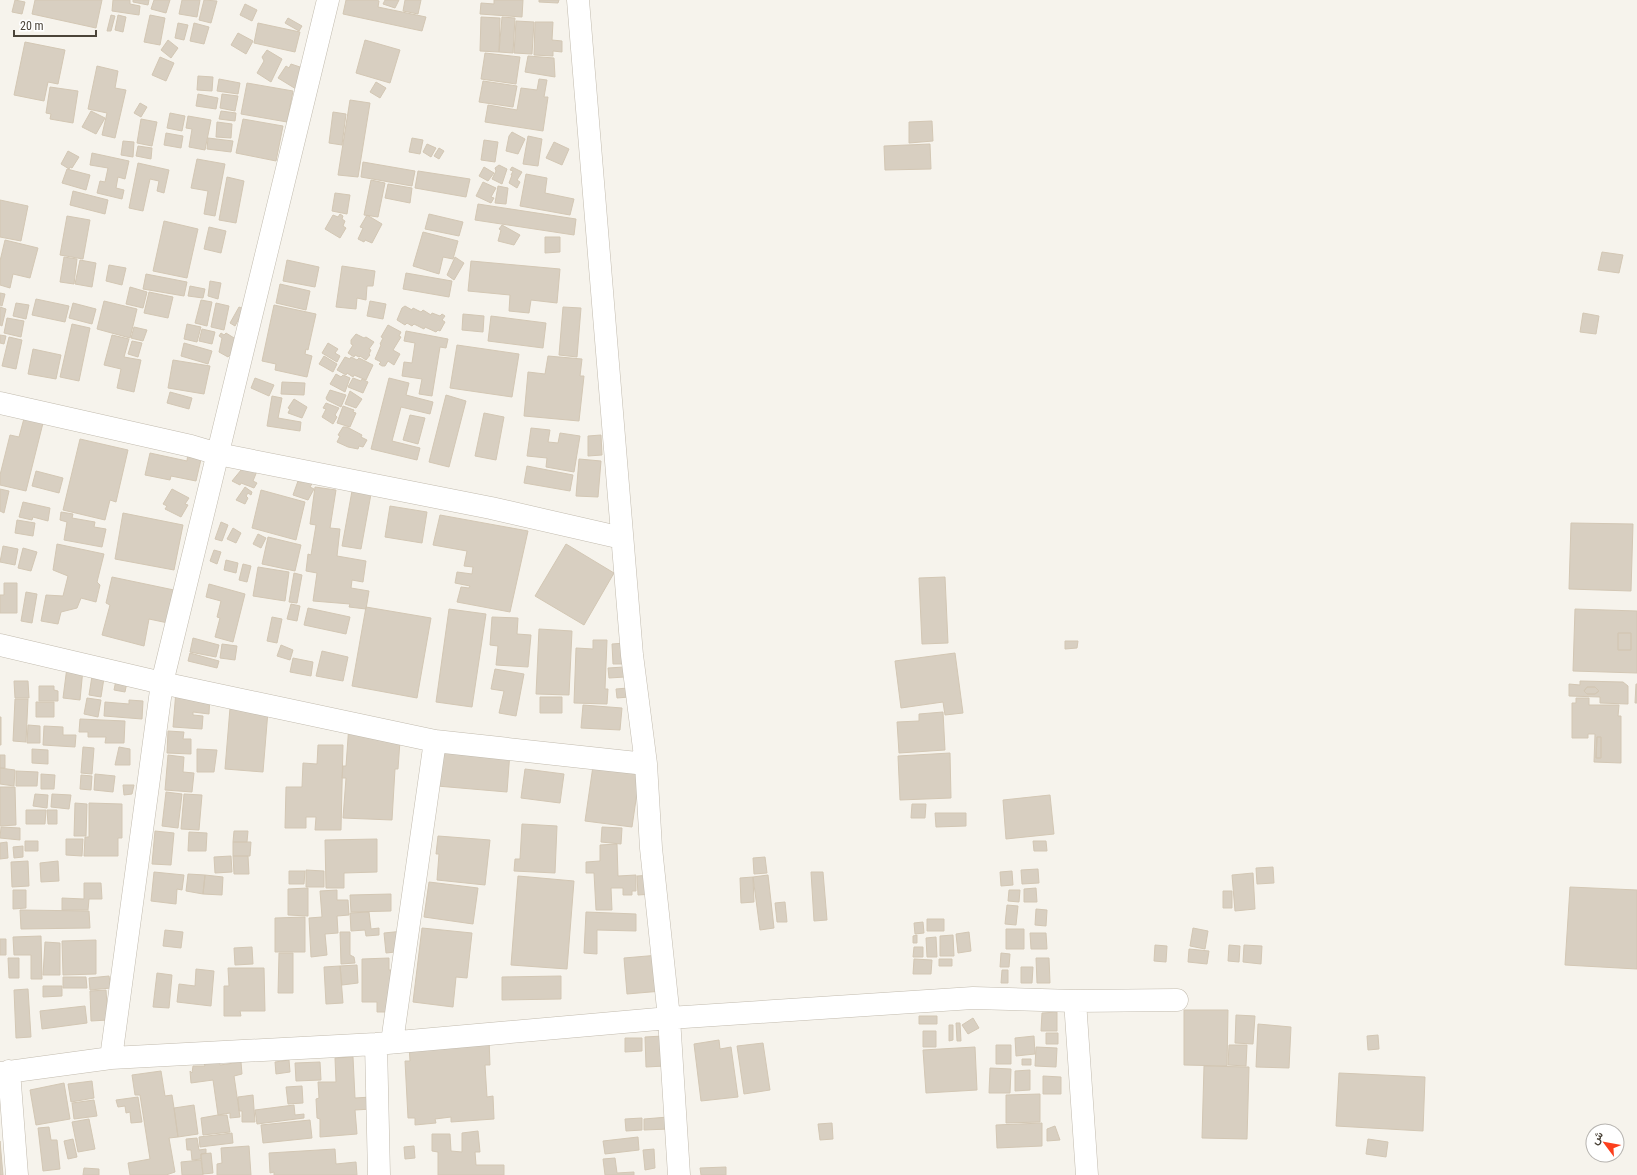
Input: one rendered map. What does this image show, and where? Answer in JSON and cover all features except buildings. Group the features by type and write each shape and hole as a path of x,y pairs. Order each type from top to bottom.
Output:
{"street":[{"path":"112,1058 162,683 328,0"},
{"path":"578,0 632,655 646,764 651,848 669,1018 679,1175"},
{"path":"0,403 190,446 218,454 491,508 622,538"},
{"path":"0,645 162,683 435,740 646,764"},
{"path":"379,1175 384,1043 435,740"},
{"path":"18,1175 4,1072 112,1058 384,1043 669,1018 973,998 1177,1000"},
{"path":"1075,1000 1087,1175"}]}
